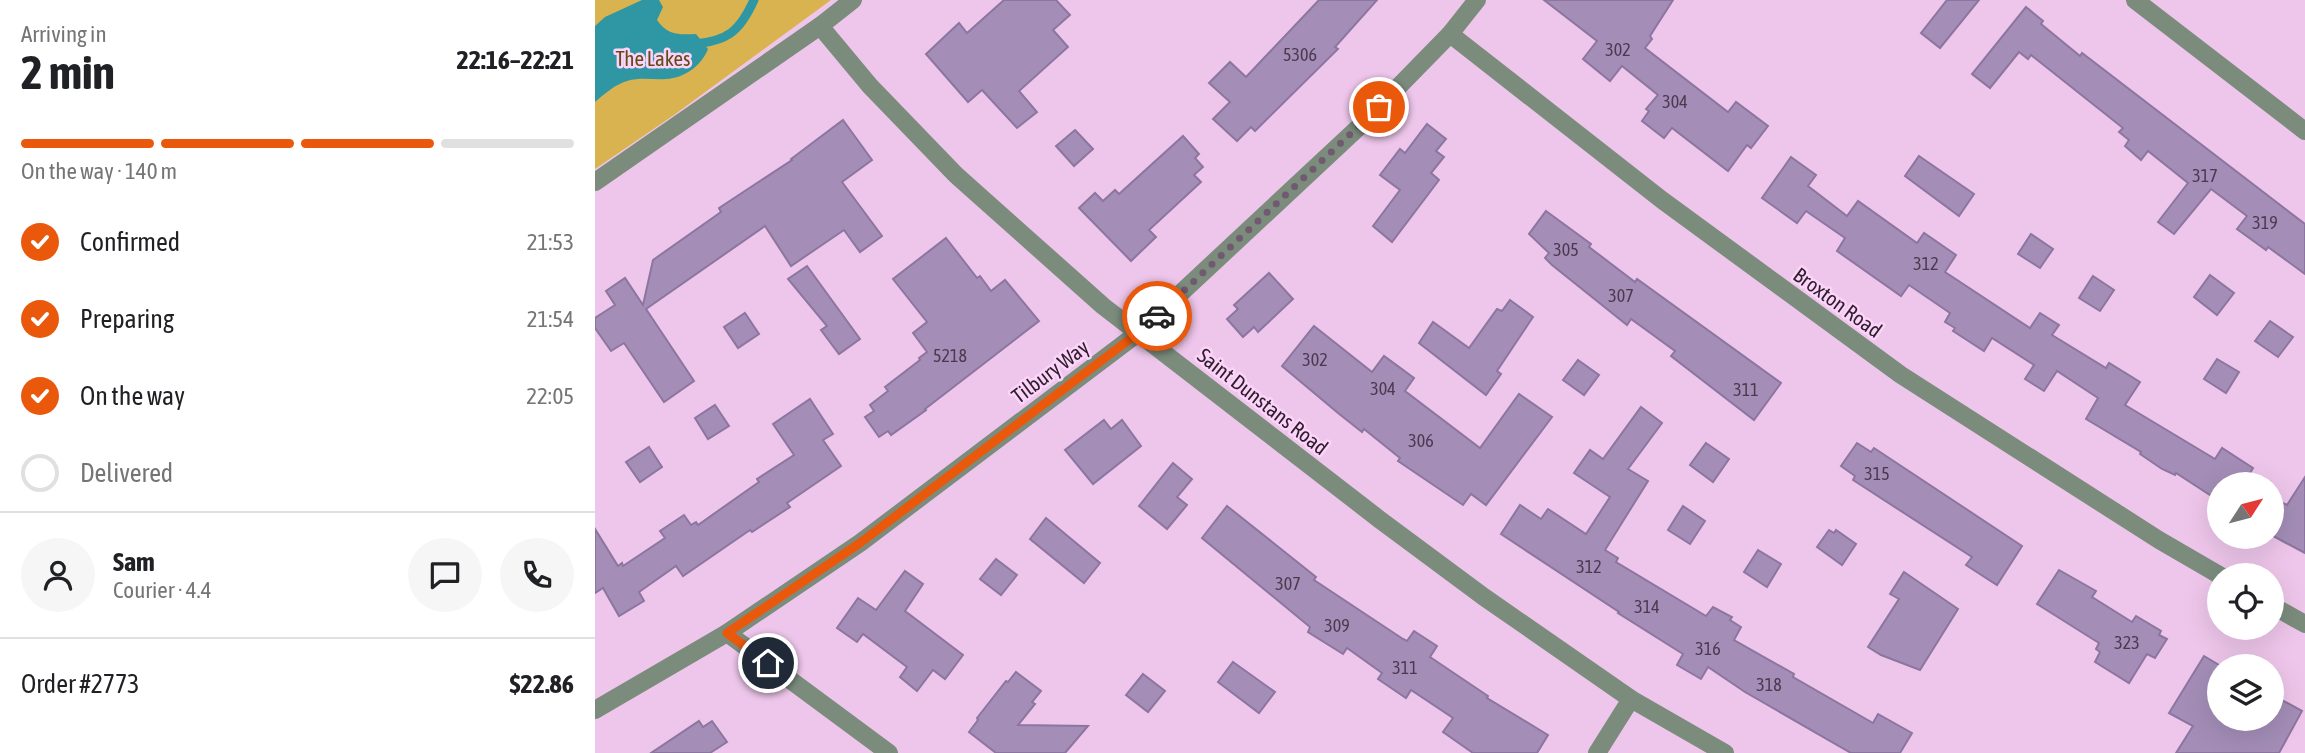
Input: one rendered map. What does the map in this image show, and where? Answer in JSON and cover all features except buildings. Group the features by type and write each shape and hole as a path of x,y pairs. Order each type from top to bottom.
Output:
{"street":[{"path":"595,182 820,26 853,0"},
{"name":"Tilbury Way","path":"595,710 727,633 860,543 1138,333 1352,134 1450,34 1477,0"},
{"path":"2135,0 2305,131"},
{"name":"Saint Dunstans Road","path":"820,26 870,86 956,175 1103,306 1379,519 1631,699 1725,753"},
{"name":"Broxton Road","path":"1450,34 1662,201 1891,368 2159,540 2207,568"},
{"path":"2284,612 2305,624"},
{"path":"727,633 889,753"},
{"path":"1597,753 1631,699"}],"green space":[{"name":"The Lakes","path":"595,0 831,0 595,169"}],"shaded area":[{"path":"642,0 659,0 663,7 657,20 665,29 674,33 696,34 708,49 702,60 686,73 666,79 627,81 614,87 595,102 595,26 605,17"}],"waterway":[{"path":"694,44 724,37 738,27 754,0"}],"way so far":[{"path":"1157,316 1379,107"}],"route":[{"path":"768,663 727,633 860,543 1157,316"}]}
